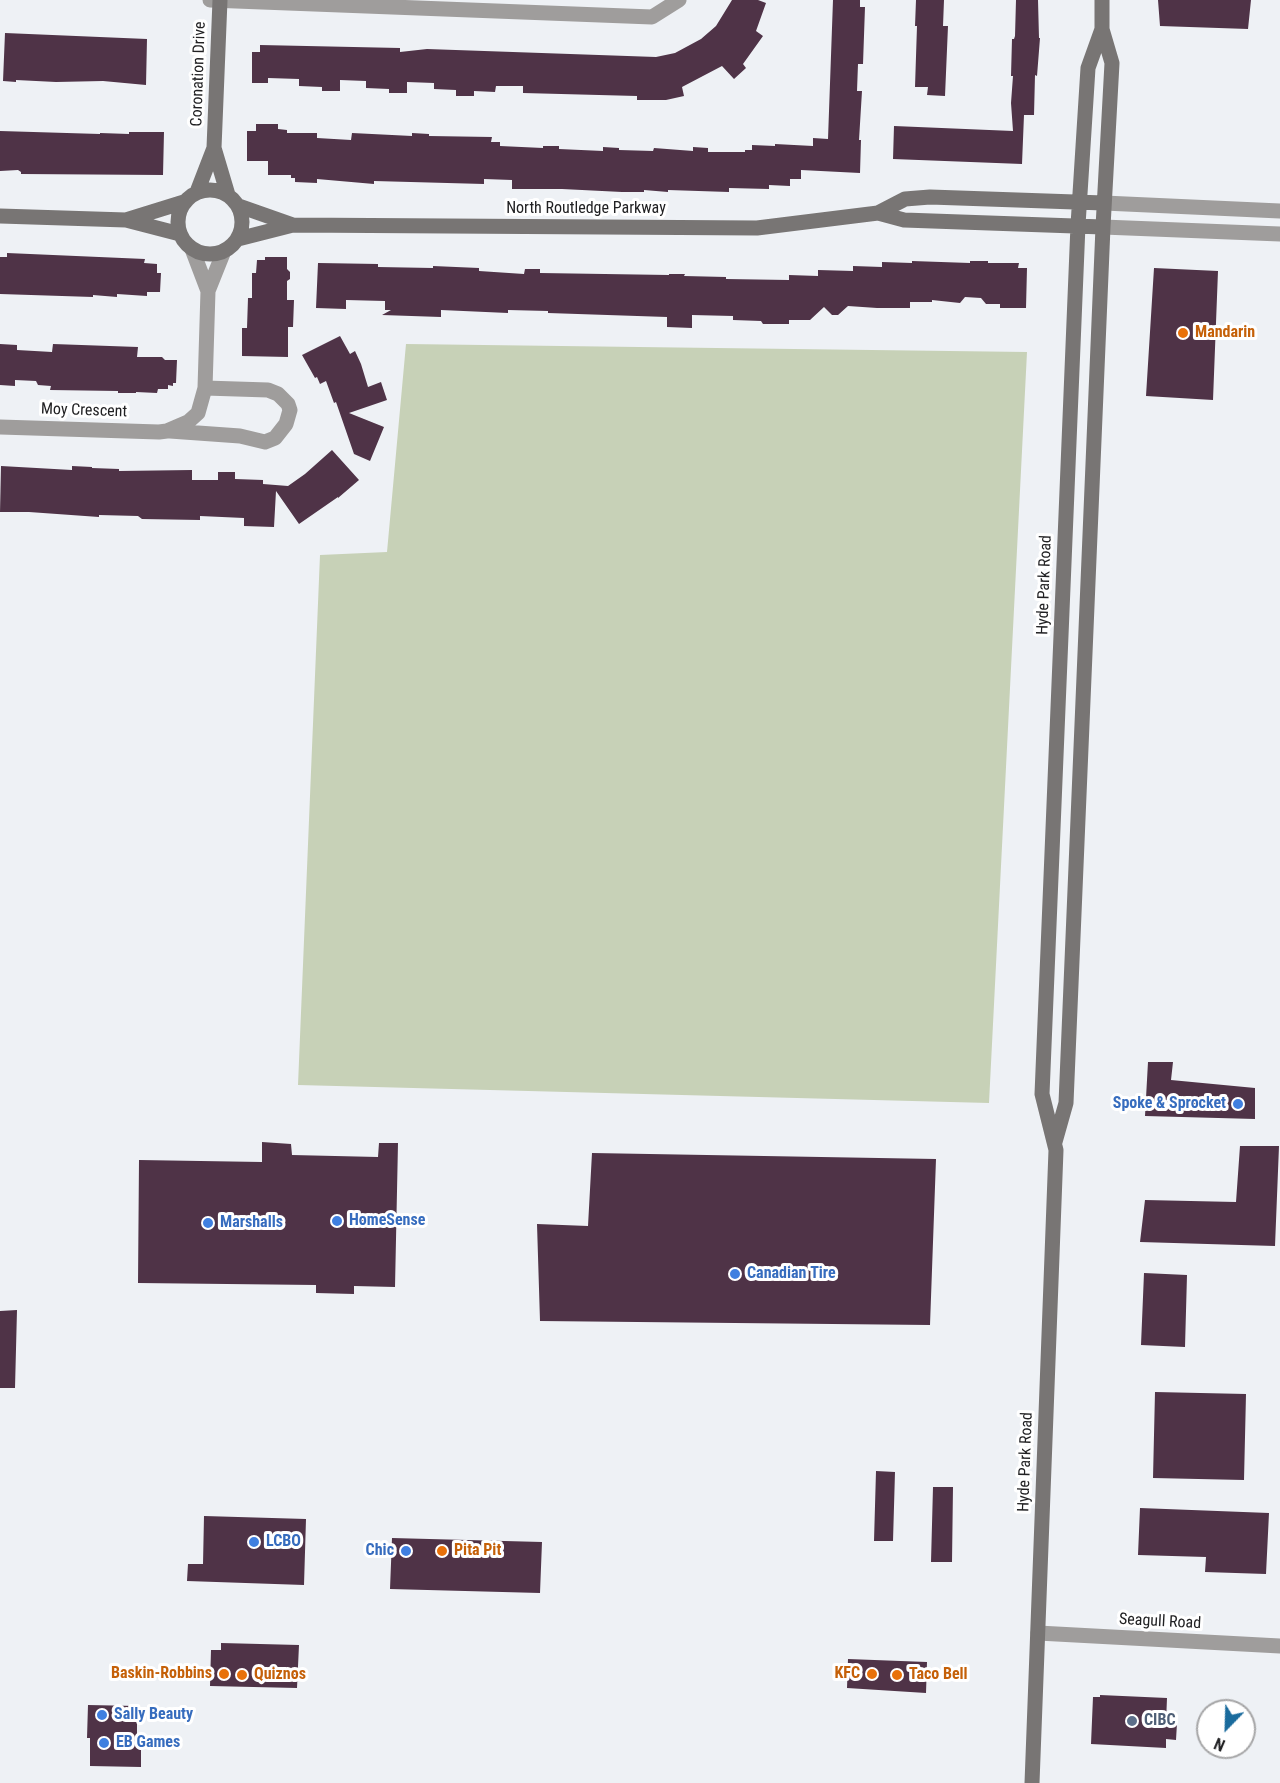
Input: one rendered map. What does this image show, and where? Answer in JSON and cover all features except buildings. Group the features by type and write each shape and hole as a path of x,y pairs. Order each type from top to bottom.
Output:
{"main road":[{"name":"Coronation Drive","path":"197,192 214,148 220,0"},
{"name":"Hyde Park Road","path":"1032,1783 1055,1142 1066,1103 1104,203 1112,63 1102,29 1102,0"},
{"name":"Hyde Park Road","path":"1055,1142 1042,1094 1078,225 1088,68 1102,29"},
{"name":"Coronation Drive","path":"214,148 228,195"},
{"path":"126,220 184,202 197,192 208,189 218,190 228,195 238,206 242,217 242,228 238,239 224,251 213,254 192,249 180,234 178,218 184,202"},
{"name":"North Routledge Parkway","path":"238,239 293,225 757,228 878,213 905,199 930,197 1104,203"},
{"name":"North Routledge Parkway","path":"238,206 293,225"},
{"name":"North Routledge Parkway","path":"878,213 904,220 1103,226"},
{"path":"0,216 126,220 180,234"}],"street":[{"path":"210,0 652,17 679,0"},
{"path":"1104,203 1280,211"},
{"path":"1103,226 1280,234"},
{"name":"Moy Crescent","path":"192,249 208,291"},
{"name":"Moy Crescent","path":"167,431 188,422 198,412 205,388 208,291 224,251"},
{"name":"Moy Crescent","path":"0,427 167,431 240,436 265,442 275,438 286,424 290,410 288,404 278,394 268,390 205,388"},
{"name":"Seagull Road","path":"1038,1634 1280,1646"}],"green space":[{"path":"406,344 1027,352 989,1103 298,1085 320,555 387,552"}],"place":[{"name":"Mandarin","path":"1183,333"},
{"name":"Spoke & Sprocket","path":"1238,1104"},
{"name":"HomeSense","path":"337,1221"},
{"name":"Marshalls","path":"208,1223"},
{"name":"Canadian Tire","path":"735,1274"},
{"name":"LCBO","path":"254,1542"},
{"name":"Chic","path":"406,1551"},
{"name":"Pita Pit","path":"442,1551"},
{"name":"Baskin-Robbins","path":"224,1674"},
{"name":"KFC","path":"872,1674"},
{"name":"Quiznos","path":"242,1675"},
{"name":"Taco Bell","path":"897,1675"},
{"name":"Sally Beauty","path":"102,1715"},
{"name":"CIBC","path":"1132,1721"},
{"name":"EB Games","path":"104,1743"}]}
